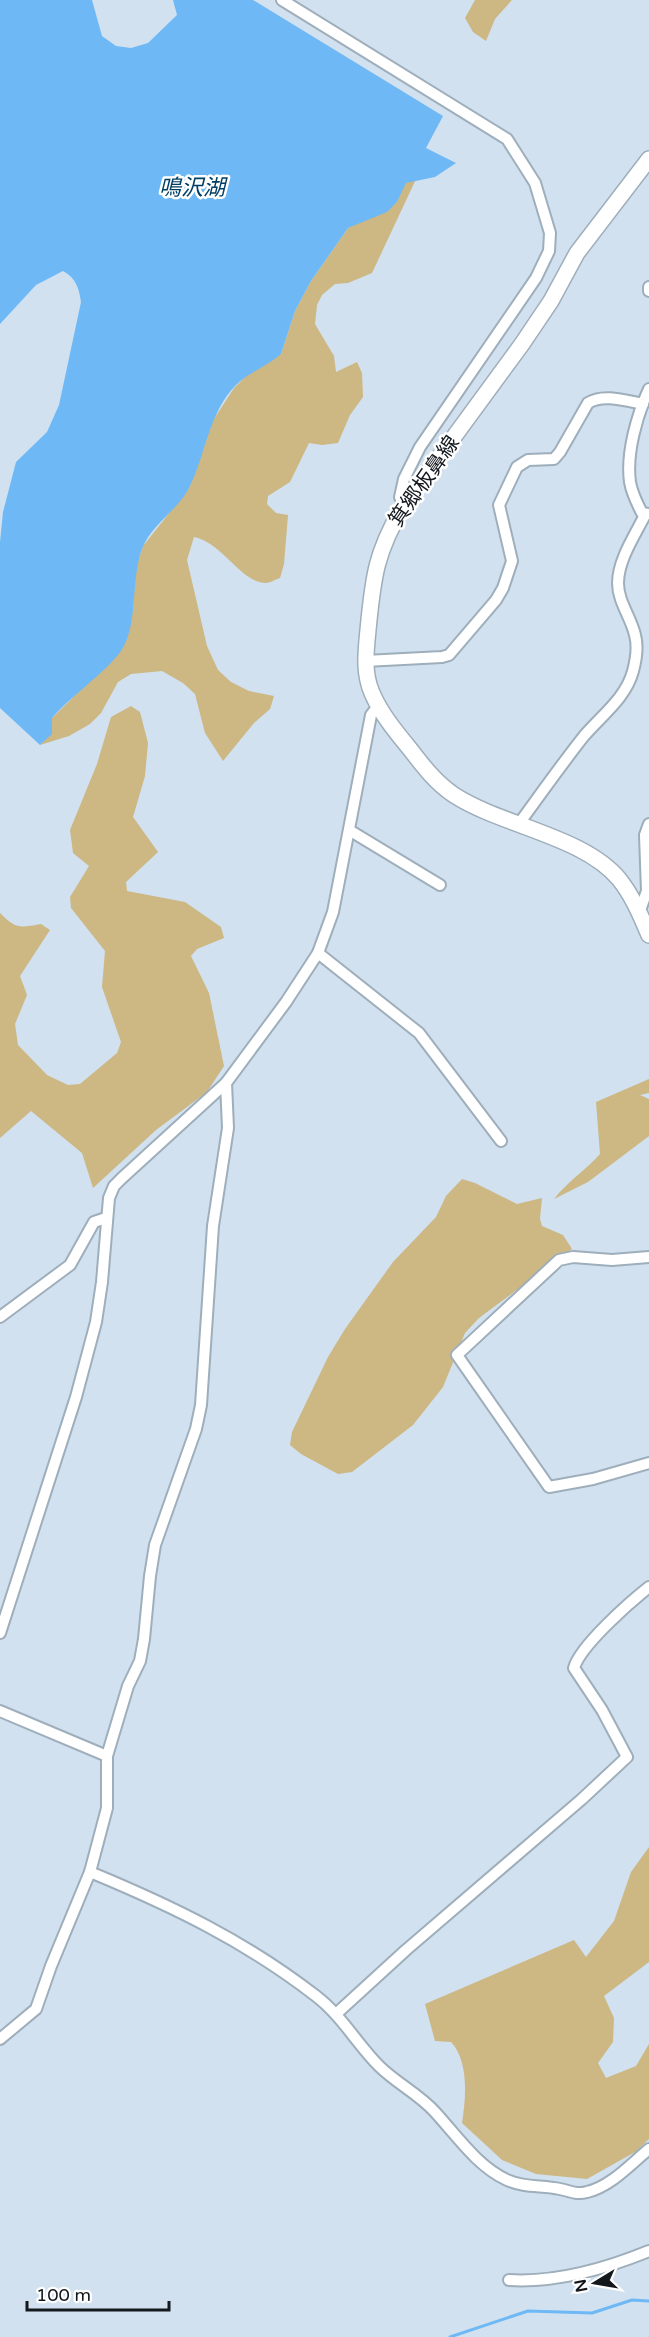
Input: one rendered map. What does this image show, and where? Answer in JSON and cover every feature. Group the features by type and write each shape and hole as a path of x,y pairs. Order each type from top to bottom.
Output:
{"main road":[{"name":"箕郷板鼻線","path":"649,159 577,253 551,301 522,344 404,505 389,530 372,580 365,661 370,686 378,706 422,765 441,786 464,801 578,849 599,861 619,880 639,912 649,935"}],"street":[{"path":"282,0 507,139 536,183 550,233 549,251 536,278 420,447 404,479 400,497 404,505"},
{"path":"518,825 579,742 622,693 632,675 636,656 635,635 621,601 618,582 631,542 647,514 642,513 634,498 630,481 635,433 649,389"},
{"path":"365,661 449,655 496,600 503,588 512,561 499,505 517,467 528,460 554,459 588,403 594,399 613,399 643,404"},
{"path":"0,1633 76,1397 96,1322 109,1198 114,1186 226,1083 298,985 318,953 333,912 371,715 378,706"},
{"path":"639,912 647,891 645,835 649,824"},
{"path":"349,830 440,885"},
{"path":"318,953 419,1033 501,1141"},
{"path":"0,2039 36,2009 51,1966 90,1872 107,1808 107,1756 128,1686 140,1660 155,1545 196,1429 201,1405 213,1226 226,1156 228,1128 226,1083"},
{"path":"0,1317 70,1265 94,1222 106,1218"},
{"path":"649,1257 612,1260 573,1257 559,1260 457,1354 549,1487 593,1479 649,1463"},
{"path":"336,2014 627,1757 602,1710 574,1668 580,1656 596,1637 649,1587"},
{"path":"0,1711 107,1756"},
{"path":"90,1872 152,1898 227,1935 271,1962 336,2014 382,2069 423,2099 472,2154 505,2180 527,2187 561,2189 573,2194 587,2192 605,2185 649,2148"},
{"path":"509,2280 529,2281 607,2268 649,2252"}],"shaded area":[{"path":"475,0 512,0 495,19 486,41 473,32 465,18"},
{"path":"417,177 372,273 348,283 335,284 322,295 317,305 315,324 334,356 336,372 357,362 362,373 363,397 350,415 338,443 322,445 309,443 290,482 268,496 267,504 276,513 288,515 284,564 280,578 268,583 248,577 214,547 194,537 187,560 207,646 218,670 231,682 249,691 274,696 270,709 254,723 223,761 205,733 195,694 183,683 162,671 131,674 118,682 101,713 90,724 69,736 40,745 51,734 52,718 122,649 133,610 135,571 143,546 189,488 210,425 234,388 247,375 281,354 295,311 311,281 348,228 397,202 405,183"},
{"path":"131,706 140,712 148,743 145,776 133,817 158,852 126,882 127,891 185,902 221,927 224,938 197,949 191,956 209,993 224,1066 207,1092 156,1130 93,1188 82,1153 31,1111 0,1138 0,913 14,925 41,924 50,930 20,976 27,995 15,1024 18,1045 47,1075 68,1085 80,1084 117,1053 121,1042 102,987 105,951 71,908 70,897 89,866 73,853 70,830 97,764 111,717"},
{"path":"649,1079 649,1093 640,1095 649,1099 649,1136 588,1182 554,1199 600,1154 596,1102"},
{"path":"462,1179 517,1204 542,1198 540,1219 542,1226 563,1235 572,1249 479,1318 465,1333 443,1387 413,1425 352,1472 338,1474 301,1454 290,1445 292,1432 328,1357 345,1329 393,1262 436,1217 446,1196"},
{"path":"649,1847 649,1962 604,1996 614,2018 613,2042 598,2063 606,2078 636,2066 649,2044 649,2139 635,2152 587,2179 536,2174 502,2160 462,2123 465,2080 461,2059 451,2042 435,2041 425,2004 574,1940 586,1957 614,1921 631,1872"}],"water":[{"name":"鳴沢湖","path":"0,0 92,0 102,36 116,46 131,48 148,43 177,15 173,0 253,0 443,116 426,148 456,163 435,177 406,183 397,202 387,212 348,228 311,281 295,311 281,354 241,380 227,396 213,421 189,488 152,532 142,549 138,561 127,640 114,660 52,718 52,734 40,745 0,708 0,542 3,512 16,462 47,432 59,405 81,302 76,284 63,271 36,285 0,324"}],"waterway":[{"path":"450,2337 528,2311 592,2313 632,2300 649,2301"}]}
